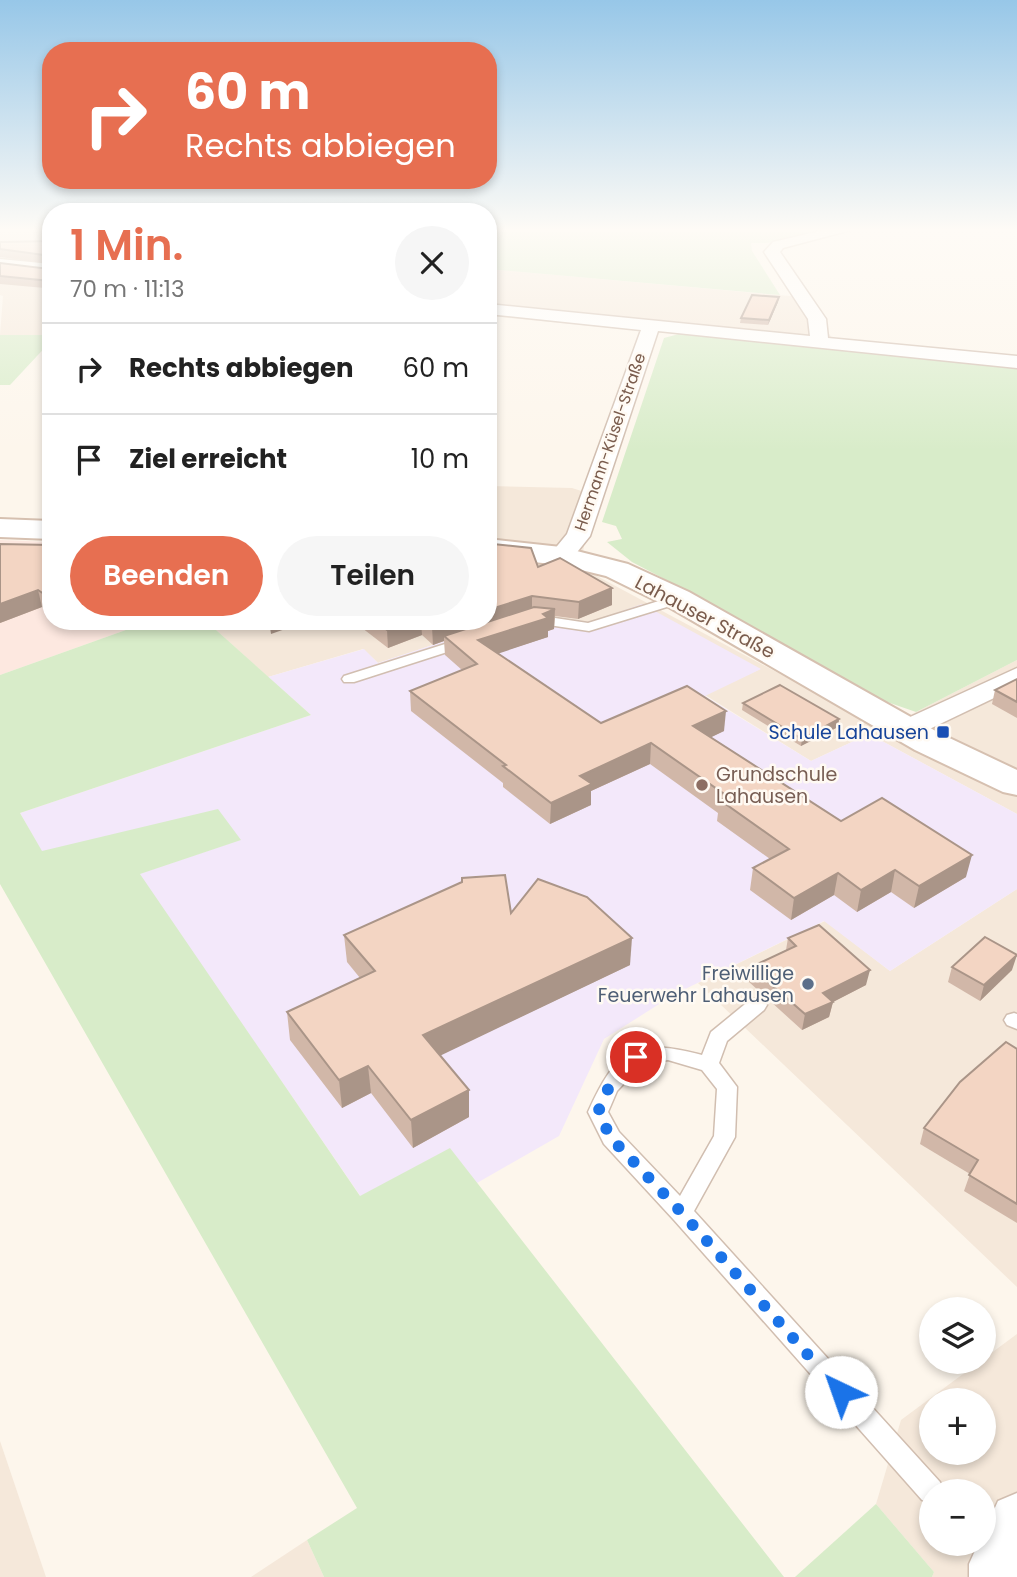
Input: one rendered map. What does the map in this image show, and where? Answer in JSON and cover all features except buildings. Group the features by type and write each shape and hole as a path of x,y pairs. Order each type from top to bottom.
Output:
{"street":[{"path":"807,304 817,319 819,340"},
{"path":"497,310 819,340 1017,362"},
{"name":"Hermann-Küsel-Straße","path":"561,556 578,536 652,324"},
{"path":"0,528 42,530"},
{"name":"Lahauser Straße","path":"497,549 561,556 617,570 678,599 906,729 1017,784"},
{"path":"906,729 1017,676"}],"lane":[{"path":"520,623 533,619 589,627 678,599"},
{"path":"349,680 481,636"},
{"path":"709,1064 718,1037 757,1005"},
{"path":"682,1213 724,1137 727,1087 709,1064 668,1052 636,1057 609,1087 598,1112 611,1138 682,1213 920,1479"}],"shaded area":[{"path":"2,304 42,304 42,335 0,335"},
{"path":"497,304 806,304 833,339 825,348 497,317"},
{"path":"497,486 572,488 594,495 580,567 883,729 1017,660 1017,814 869,734 811,761 705,695 760,669 588,623 527,614 497,624"},
{"path":"0,540 42,542 42,630 126,630 0,675"},
{"path":"642,604 761,669 705,696 811,761 869,734 1017,814 1017,889 890,971 824,921 675,994 604,1039 559,1136 477,1183 450,1149 361,1197 139,874 240,840 111,836 42,852 20,813 311,715 268,677 364,649 378,663 478,630 497,630 497,624 527,614 588,623"},
{"path":"216,630 478,630 378,663 363,649 268,677"},
{"path":"1017,889 1017,1287 698,983 825,921 890,971"},
{"path":"1017,1334 1017,1577 932,1577 934,1572 920,1556 996,1556 996,1479 919,1479 919,1554 876,1504 901,1420 919,1407 919,1465 996,1465 996,1388 944,1388 963,1374 996,1374 996,1350"},
{"path":"0,1441 46,1577 0,1577"},
{"path":"307,1540 324,1577 251,1577"}],"green space":[{"path":"679,334 1017,367 1017,660 916,712 870,696 716,606 632,562 607,542 622,539 616,526 602,522 664,338"},
{"path":"0,335 42,335 42,351 10,385 0,385"},
{"path":"126,630 216,630 311,715 20,813 42,851 218,809 241,840 140,874 360,1196 450,1148 784,1577 324,1577 307,1540 357,1508 0,884 0,675"},
{"path":"876,1504 934,1572 932,1577 795,1577"}],"place":[{"name":"Schule Lahausen","path":"943,732"},
{"name":"Grundschule Lahausen","path":"702,785"},
{"name":"Freiwillige Feuerwehr Lahausen","path":"808,984"}],"route":[{"path":"636,1057 609,1087 598,1112 611,1138 682,1213 841,1392"}]}
